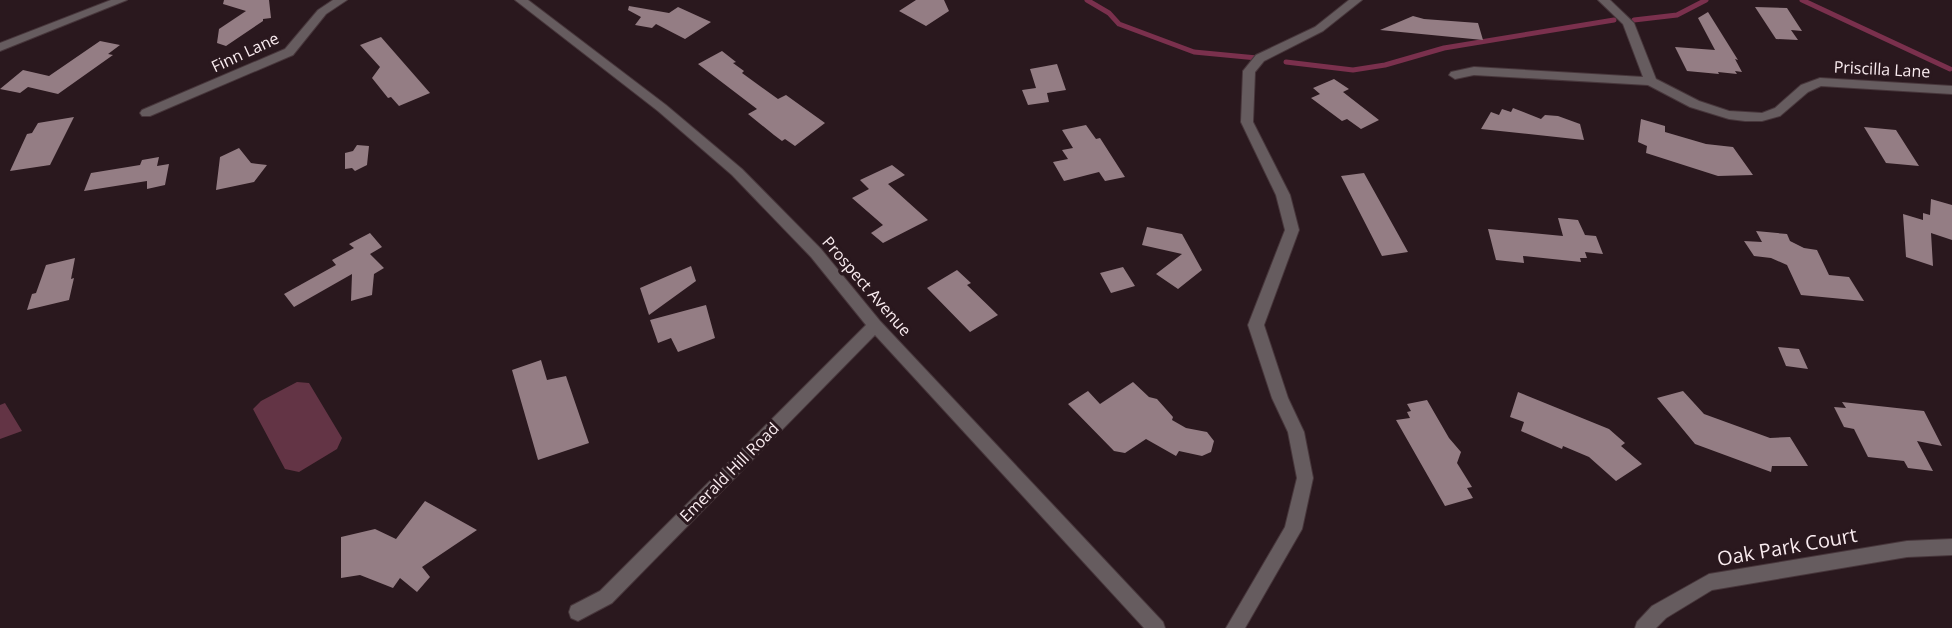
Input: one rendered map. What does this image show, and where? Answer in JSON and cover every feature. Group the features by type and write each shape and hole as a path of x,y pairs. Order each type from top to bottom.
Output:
{"street":[{"path":"0,47 121,0"},
{"name":"Finn Lane","path":"146,113 289,52 322,12 341,0"},
{"name":"Prospect Avenue","path":"521,0 662,108 737,172 816,253 875,325 1156,628"},
{"path":"1235,628 1293,529 1305,478 1296,432 1280,398 1256,325 1292,230 1282,195 1248,122 1249,71 1260,58 1319,29 1356,0"},
{"path":"1455,75 1474,71 1651,81 1628,23 1604,0"},
{"name":"Priscilla Lane","path":"1651,81 1672,96 1694,105 1758,119 1778,112 1805,88 1820,82 1952,90"},
{"name":"Emerald Hill Road","path":"578,612 606,597 875,325"},
{"name":"Oak Park Court","path":"1644,628 1659,612 1709,582 1907,549 1952,547"}],"shaded area":[{"path":"297,382 309,383 342,438 337,449 299,472 285,469 253,409 261,401"},
{"path":"5,403 22,431 0,439 0,405"}],"building":[{"path":"224,0 269,0 271,18 263,19 226,46 217,43 219,29 246,11 223,4"},
{"path":"916,0 944,0 949,11 926,26 899,11"},
{"path":"629,6 669,13 678,7 711,22 685,39 656,24 652,28 635,25 641,17 628,10"},
{"path":"1755,7 1787,8 1802,31 1791,30 1798,40 1776,39"},
{"path":"1708,12 1738,60 1735,59 1742,72 1735,71 1737,74 1718,72 1719,74 1687,71 1675,47 1715,50 1698,18"},
{"path":"1413,16 1424,19 1478,23 1483,40 1380,30"},
{"path":"381,37 430,93 399,106 391,97 388,98 372,78 380,67 360,45"},
{"path":"100,41 120,45 108,54 113,55 58,94 28,87 20,93 0,89 23,70 49,76"},
{"path":"722,51 736,62 733,63 744,71 742,73 778,99 786,95 825,123 795,146 785,139 782,141 748,114 757,109 698,64"},
{"path":"1057,64 1066,90 1047,93 1049,102 1028,105 1022,90 1036,88 1030,69"},
{"path":"1334,79 1349,89 1343,92 1379,120 1361,129 1347,119 1342,121 1311,98 1320,94 1313,88"},
{"path":"1513,108 1541,119 1545,115 1558,116 1580,124 1584,140 1481,129 1491,112 1499,115 1502,109 1511,112"},
{"path":"74,117 50,165 10,171 27,134 32,133 38,123"},
{"path":"1641,119 1665,126 1665,132 1706,144 1733,147 1753,175 1718,176 1646,153 1647,146 1638,142"},
{"path":"1086,125 1096,139 1100,138 1125,177 1105,181 1099,172 1064,181 1053,162 1068,159 1062,150 1073,148 1062,130"},
{"path":"1864,127 1896,130 1919,166 1886,163"},
{"path":"357,145 369,146 367,165 355,171 352,168 345,169 345,153 353,151"},
{"path":"239,148 251,163 267,165 254,182 216,190 220,157"},
{"path":"159,157 157,166 169,164 165,185 147,189 147,181 84,191 91,173 140,165 142,160"},
{"path":"892,165 905,175 888,184 928,220 883,243 871,233 883,225 852,198 869,189 860,180"},
{"path":"1364,173 1408,252 1382,256 1341,176"},
{"path":"1931,199 1952,205 1952,240 1931,233 1933,266 1906,257 1903,214 1923,220 1923,213 1930,215"},
{"path":"1558,218 1578,220 1585,235 1596,236 1603,254 1585,252 1587,258 1580,258 1581,262 1523,256 1524,263 1496,260 1488,229 1563,236"},
{"path":"1147,227 1182,234 1202,270 1178,289 1156,274 1182,254 1142,245"},
{"path":"1756,231 1787,234 1790,241 1804,248 1817,250 1829,275 1849,277 1864,301 1801,295 1787,265 1771,258 1754,256 1744,241 1762,242"},
{"path":"370,233 382,247 370,254 384,268 374,274 372,295 351,301 352,274 294,307 284,294 336,265 332,260 354,248 349,244"},
{"path":"75,258 71,279 74,278 69,300 27,310 46,265"},
{"path":"691,266 696,281 649,315 640,288"},
{"path":"1123,267 1135,286 1111,293 1100,273"},
{"path":"957,270 971,283 967,285 998,315 970,332 927,288"},
{"path":"706,305 715,338 678,352 671,338 658,343 650,320"},
{"path":"1778,347 1799,349 1808,369 1786,366"},
{"path":"541,360 547,380 566,376 589,443 538,460 512,370"},
{"path":"1133,382 1149,397 1157,399 1173,417 1172,420 1186,428 1207,432 1214,441 1211,452 1202,456 1179,451 1176,456 1146,439 1125,453 1114,451 1068,404 1088,391 1100,404"},
{"path":"1683,391 1704,414 1770,438 1790,437 1808,466 1772,466 1771,472 1695,444 1657,398"},
{"path":"1518,392 1609,429 1625,443 1621,446 1642,464 1616,481 1589,457 1563,446 1562,449 1521,431 1524,422 1510,417"},
{"path":"1427,400 1449,438 1461,452 1457,463 1472,487 1467,488 1473,498 1445,506 1396,420 1410,418 1407,412 1411,411 1407,404"},
{"path":"1842,402 1924,411 1942,446 1917,441 1933,471 1908,468 1904,461 1868,457 1854,429 1844,427 1834,407 1846,408"},
{"path":"425,501 477,530 422,567 430,577 417,592 400,578 393,588 360,575 341,578 341,537 375,529 396,539"}],"waterway":[{"path":"1087,0 1109,13 1119,24 1194,52 1257,58"},
{"path":"1634,20 1677,15 1706,0"},
{"path":"1802,0 1950,69"},
{"path":"1286,62 1353,70 1385,65 1444,48 1614,20"}]}
